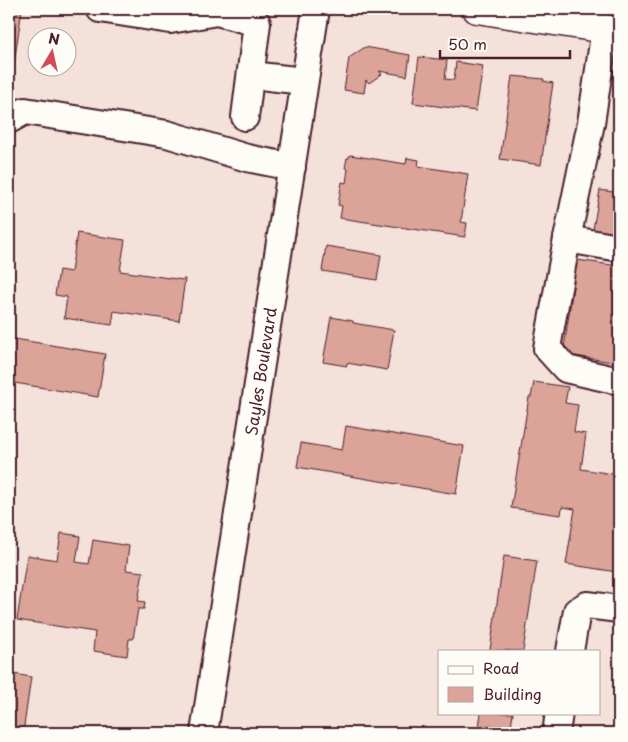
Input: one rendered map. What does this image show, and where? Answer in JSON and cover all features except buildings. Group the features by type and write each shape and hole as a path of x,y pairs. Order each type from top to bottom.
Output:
{"main road":[{"path":"477,9 612,30"}],"street":[{"path":"100,9 170,20 217,10 257,23 244,117"},
{"name":"Sayles Boulevard","path":"204,733 316,9"},
{"path":"612,30 608,79 591,122 567,239 548,348 566,369 619,381"},
{"path":"250,74 304,81"},
{"path":"9,120 24,111 168,134 247,158 292,167"},
{"path":"567,239 619,248"},
{"path":"570,650 577,611 587,605 619,609"},
{"path":"556,733 559,714"}]}
